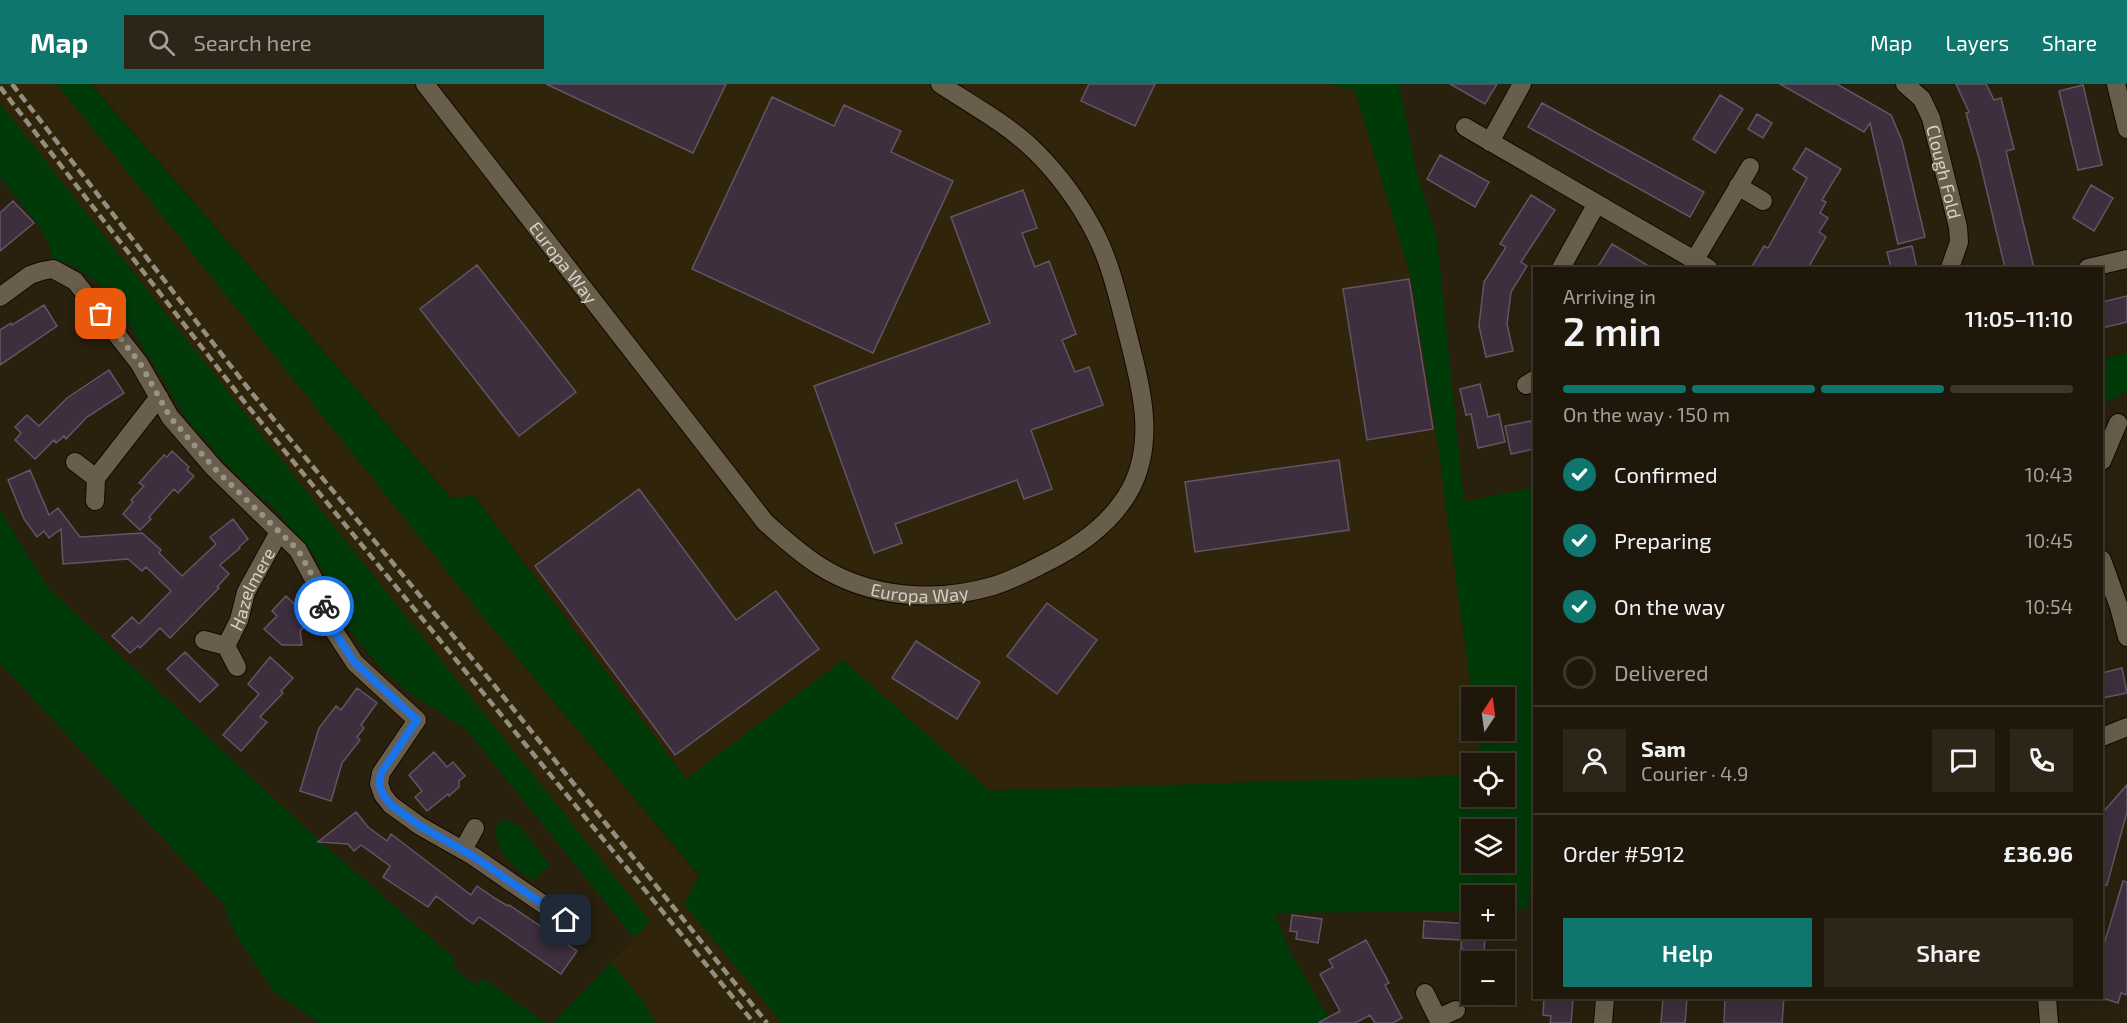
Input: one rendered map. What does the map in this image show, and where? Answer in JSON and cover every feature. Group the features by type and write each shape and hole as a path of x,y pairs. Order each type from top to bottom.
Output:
{"street":[{"name":"Europa Way","path":"425,84 765,522 790,545 820,566 849,582 910,596 955,594 994,586 1073,549 1106,523 1131,488 1142,457 1144,426 1143,395 1111,268 1095,233 1067,187 1035,152 998,122 940,84"},
{"path":"1490,142 1522,84"},
{"name":"Clough Fold","path":"1905,84 1922,99 1931,118 1958,227 1959,242 1950,267"},
{"path":"2115,84 2127,129"},
{"path":"1465,127 1701,265 1738,186 1750,166"},
{"path":"1738,186 1763,201"},
{"path":"1562,267 1596,205"},
{"path":"2092,267 2127,259"},
{"path":"0,297 30,275 42,271 53,269 75,281 140,363 170,417 214,468 298,550 318,586 332,628 355,663 417,720 381,773 379,784 383,795 391,805 420,826 463,850 566,920"},
{"path":"95,501 96,478 159,397"},
{"path":"2103,459 2118,423"},
{"path":"75,462 96,478"},
{"name":"Hazelmere","path":"226,646 239,620 246,592 279,532"},
{"path":"2103,563 2127,637"},
{"name":"Hazelmere","path":"204,640 226,646 237,668"},
{"path":"2103,737 2127,728"},
{"path":"463,850 475,828"},
{"path":"1425,993 1439,1021 1456,1010"},
{"path":"1603,1023 1605,999"},
{"path":"2048,999 2049,1023"}],"shaded area":[{"path":"0,84 57,84 494,630 820,1023 553,1023 634,938 466,729 412,695 380,667 348,628 333,587 312,553 280,515 230,468 188,421 121,311 0,154"},
{"path":"92,84 1333,84 1355,91 1411,277 1436,432 1471,687 1461,687 1461,741 1478,741 1480,753 1461,753 1461,775 990,791 843,660 686,779 475,496 452,498"}],"green space":[{"path":"57,84 89,84 93,87 451,498 474,496 686,779 843,660 990,791 1461,775 1461,807 1515,807 1515,753 1480,753 1478,741 1515,741 1515,687 1471,687 1436,432 1411,277 1355,91 1333,84 1399,84 1417,173 1437,238 1464,502 1533,487 1533,842 1528,910 1515,910 1515,885 1461,885 1461,911 1274,913 1290,951 1332,1023 782,1023 684,904 699,875 494,630"},
{"path":"0,103 325,515 650,921 634,938 466,729 412,695 380,667 348,628 333,587 312,553 280,515 230,468 188,421 121,311 99,284 78,268 52,258 49,244 39,226 0,177"},
{"path":"2127,353 2127,391 2103,404 2103,359"},
{"path":"0,511 49,589 312,834 456,960 453,968 477,985 482,978 546,1023 319,1023 273,991 234,932 223,903 0,663"},
{"path":"505,820 519,825 550,865 534,880 511,864 497,841 497,823"},
{"path":"611,962 644,1002 655,1023 553,1023"}],"building":[{"path":"546,84 726,84 693,153"},
{"path":"1089,84 1155,84 1135,126 1081,101"},
{"path":"1450,84 1497,84 1485,104"},
{"path":"1780,84 1837,84 1891,115 1902,141 1925,237 1898,244 1870,123 1864,132"},
{"path":"1956,84 1986,84 1994,100 2001,98 2014,149 2006,151 2034,267 2005,267 1966,113 1969,112"},
{"path":"2083,85 2102,165 2078,170 2059,91"},
{"path":"1720,95 1743,109 1715,153 1693,139"},
{"path":"772,97 834,126 844,105 901,131 891,152 953,181 873,353 692,269"},
{"path":"1542,103 1704,192 1690,217 1528,127"},
{"path":"1757,114 1772,123 1763,138 1748,129"},
{"path":"1806,148 1841,169 1822,200 1826,202 1820,213 1828,218 1819,232 1826,237 1809,267 1752,267 1764,246 1768,248 1807,178 1793,169"},
{"path":"1440,155 1489,182 1475,207 1427,179"},
{"path":"2091,185 2113,198 2094,231 2073,218"},
{"path":"1023,190 1037,228 1022,233 1035,267 1049,261 1076,334 1062,340 1075,372 1089,367 1103,405 1031,430 1052,489 1024,499 1017,480 895,524 902,543 874,553 814,386 990,323 951,217"},
{"path":"1531,195 1555,210 1521,262 1527,266 1511,292 1507,324 1513,351 1486,357 1479,326 1484,282 1506,247 1500,244"},
{"path":"13,201 34,223 0,251 0,213"},
{"path":"1612,244 1650,267 1598,267"},
{"path":"1912,246 1917,267 1891,267 1887,252"},
{"path":"477,265 576,392 519,436 420,309"},
{"path":"1409,279 1433,429 1367,440 1343,289"},
{"path":"2127,296 2127,322 2103,328 2103,302"},
{"path":"44,305 57,326 0,365 0,330"},
{"path":"109,370 124,393 87,417 66,439 64,436 56,443 54,440 35,459 15,440 21,433 15,427 27,415 39,426 67,398"},
{"path":"1480,384 1488,417 1499,414 1505,442 1478,448 1471,414 1466,415 1460,389"},
{"path":"1531,421 1533,449 1511,454 1505,426"},
{"path":"172,451 189,467 187,470 194,476 178,493 174,489 140,530 123,514 133,502 131,500 144,486 139,483 164,455 167,457"},
{"path":"1339,460 1349,530 1195,552 1185,482"},
{"path":"30,470 49,515 58,508 80,537 142,533 161,550 159,553 182,576 216,544 210,537 233,519 248,539 220,565 229,574 217,587 219,588 170,638 160,628 140,648 138,646 130,653 112,636 132,617 139,624 171,591 146,567 142,571 128,559 63,564 61,529 49,538 44,531 37,537 24,519 8,480"},
{"path":"639,489 736,620 776,591 819,649 675,755 535,566"},
{"path":"286,596 304,613 302,615 309,622 300,631 302,645 282,645 264,629 277,616 272,611"},
{"path":"1047,603 1097,640 1057,694 1007,656"},
{"path":"916,641 980,682 957,719 892,678"},
{"path":"185,652 218,685 200,702 167,669"},
{"path":"270,657 293,678 281,691 283,693 260,717 267,722 241,751 223,735 259,694 248,684"},
{"path":"2122,668 2127,693 2103,698 2103,673"},
{"path":"357,688 377,703 361,725 364,728 357,737 360,740 342,763 331,801 300,791 319,728 336,706 341,710"},
{"path":"434,752 447,767 453,762 465,776 459,781 459,787 427,811 415,797 422,791 409,775"},
{"path":"2127,785 2127,812 2107,885 2103,885 2103,812"},
{"path":"356,812 368,827 387,841 391,834 471,895 477,886 577,951 561,974 479,917 473,924 436,896 428,907 383,877 390,866 361,845 354,851 348,844 318,842"},
{"path":"2123,881 2127,882 2127,995 2121,993 2118,1003 2103,998 2103,948"},
{"path":"1292,915 1322,919 1318,943 1296,939 1297,932 1290,931"},
{"path":"1424,921 1461,923 1461,939 1485,939 1484,951 1463,951 1461,940 1423,938"},
{"path":"1366,940 1389,983 1385,985 1402,1018 1393,1023 1375,1023 1370,1015 1355,1023 1318,1023 1340,1011 1320,974 1333,967 1329,960"},
{"path":"1544,999 1573,999 1571,1023 1550,1023 1551,1016 1543,1015"},
{"path":"1663,999 1687,999 1685,1023 1661,1023"},
{"path":"1725,999 1784,999 1782,1023 1724,1023"}],"railway":[{"path":"12,84 251,392 494,685 767,1023"},
{"path":"0,87 242,399 754,1023"}],"way so far":[{"path":"101,314 140,363 170,417 214,468 298,550 318,586 324,606"}],"route":[{"path":"324,606 332,628 355,663 417,720 381,773 379,784 383,795 391,805 420,826 473,856 566,920"}]}
